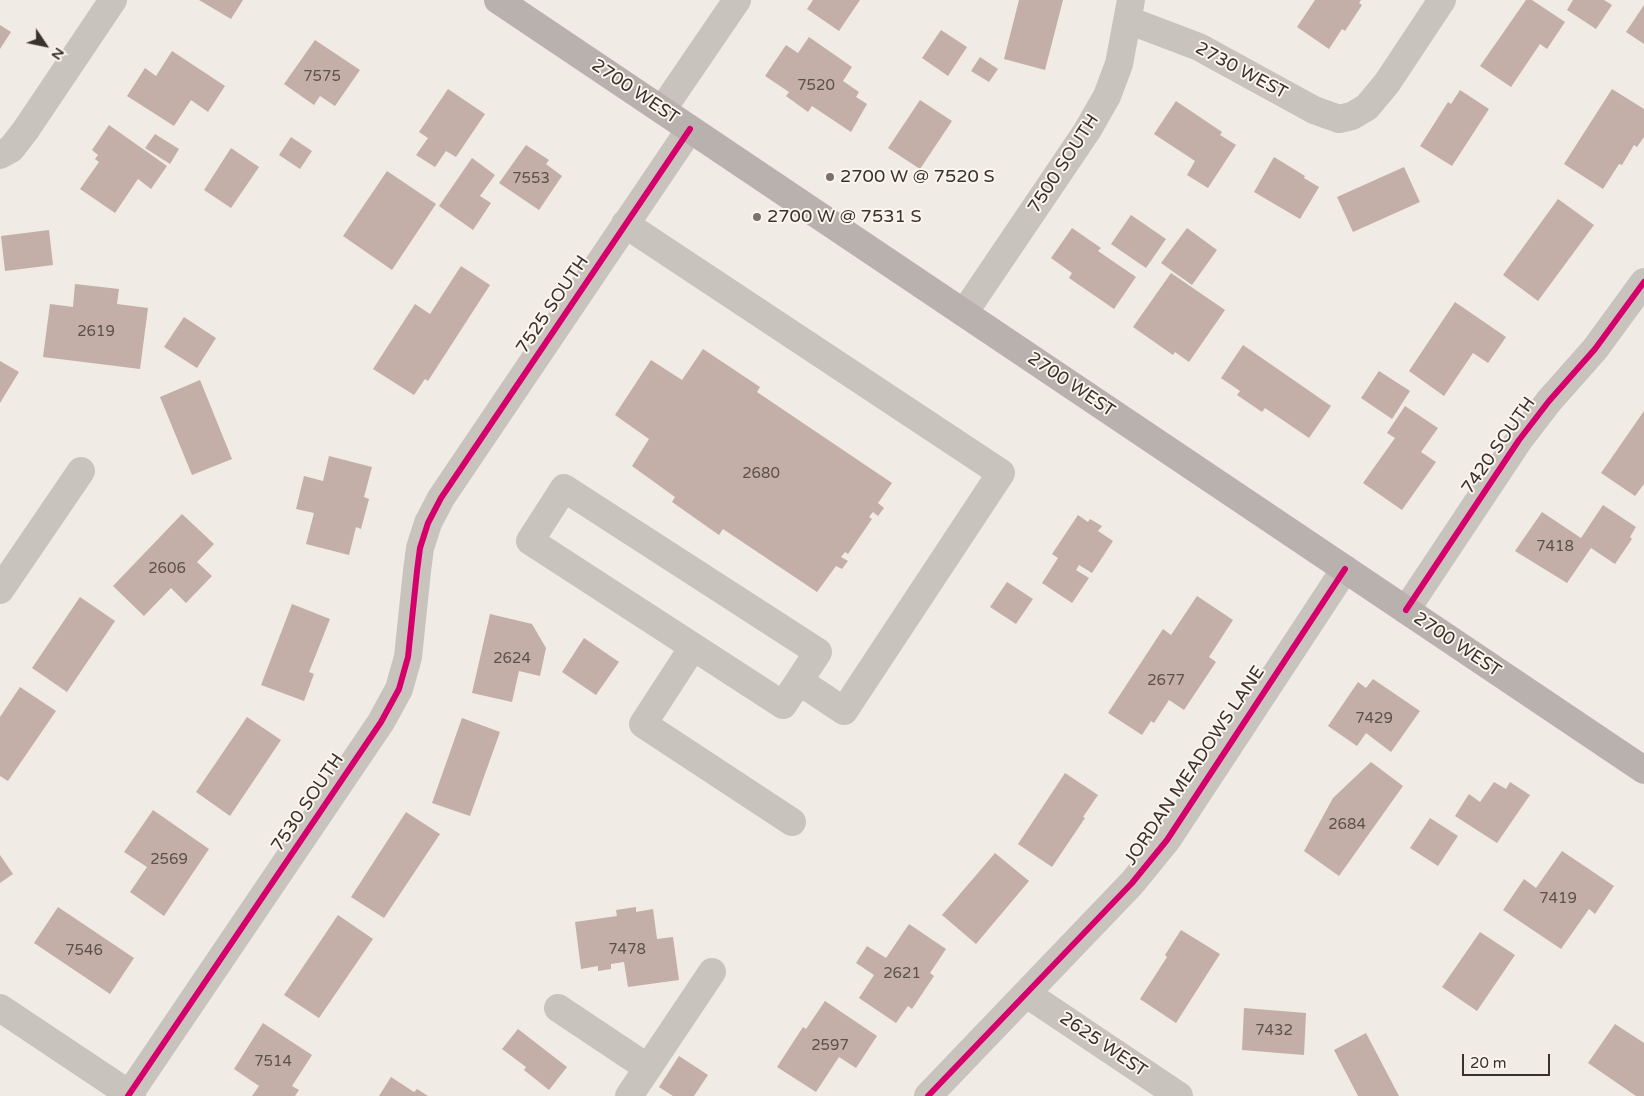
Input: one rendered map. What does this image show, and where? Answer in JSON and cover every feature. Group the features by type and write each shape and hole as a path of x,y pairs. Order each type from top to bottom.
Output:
{"main road":[{"name":"2700 WEST","path":"498,0 1644,770"}],"street":[{"path":"0,155 11,149 25,131 113,0"},
{"path":"662,110 736,0"},
{"name":"2730 WEST","path":"1130,10 1314,110 1339,119 1352,116 1367,107 1387,83 1442,0"},
{"name":"7500 SOUTH","path":"964,313 1087,132 1108,96 1119,64 1130,10"},
{"name":"7525 SOUTH","path":"441,498 690,129"},
{"path":"625,224 1001,473 844,711 799,681"},
{"name":"7420 SOUTH","path":"1406,610 1519,440 1549,401 1595,349 1644,282"},
{"path":"0,590 80,471"},
{"path":"564,488 818,652 799,681 784,705 530,540 564,488"},
{"name":"7530 SOUTH","path":"130,1095 375,730 399,689 408,657 420,548 428,523 441,498"},
{"name":"JORDAN MEADOWS LANE","path":"928,1096 1132,883 1167,840 1345,569"},
{"path":"694,647 643,724 792,822"},
{"path":"629,1096 712,972"},
{"name":"2625 WEST","path":"1027,994 1179,1096"},
{"path":"0,1008 130,1095"},
{"path":"558,1008 648,1068"}],"building":[{"path":"199,0 243,0 231,19"},
{"path":"813,0 860,0 839,31 807,9"},
{"path":"1019,0 1063,0 1045,70 1004,59"},
{"path":"1315,0 1361,0 1359,3 1362,5 1345,31 1342,29 1329,49 1297,27"},
{"path":"1526,0 1532,0 1565,22 1547,49 1540,44 1511,87 1480,66"},
{"path":"1573,0 1604,0 1612,5 1596,29 1567,10"},
{"path":"1644,5 1644,44 1626,32"},
{"path":"0,25 11,32 0,49"},
{"path":"941,30 967,47 948,76 922,58"},
{"path":"809,37 852,67 843,81 859,92 856,97 867,104 851,132 812,106 808,112 786,96 789,92 765,76 786,45 798,53"},
{"path":"315,40 360,70 335,106 320,96 314,105 284,84"},
{"path":"172,51 225,86 208,112 191,100 174,126 127,96 145,68 156,76"},
{"path":"980,57 998,69 989,82 971,71"},
{"path":"448,89 485,114 456,157 446,151 435,167 416,155 428,138 419,132"},
{"path":"1612,89 1644,109 1644,137 1637,147 1634,145 1622,165 1619,164 1603,189 1564,164"},
{"path":"1460,90 1489,109 1452,166 1420,146 1448,102 1451,104"},
{"path":"920,100 952,121 920,169 888,148"},
{"path":"1176,101 1222,132 1220,135 1236,145 1208,188 1187,175 1195,161 1154,134"},
{"path":"109,125 167,166 151,189 138,179 115,213 80,189 99,162 95,159 98,155 92,150"},
{"path":"155,134 179,149 170,164 145,148"},
{"path":"291,137 312,151 300,169 279,155"},
{"path":"526,145 549,160 546,164 562,176 539,210 499,183"},
{"path":"231,148 259,167 231,208 204,190"},
{"path":"1274,157 1319,187 1300,219 1254,192"},
{"path":"472,158 495,175 480,196 491,203 473,230 439,206"},
{"path":"1404,167 1420,202 1353,232 1337,197"},
{"path":"387,171 436,204 392,270 343,236"},
{"path":"1558,199 1594,225 1538,301 1503,275"},
{"path":"1131,215 1166,239 1146,268 1111,244"},
{"path":"1072,228 1101,248 1098,251 1136,277 1114,309 1069,278 1072,273 1051,258"},
{"path":"1187,228 1217,250 1192,285 1161,263"},
{"path":"49,230 53,265 5,271 1,236"},
{"path":"461,266 490,285 428,381 425,379 414,395 373,369 415,304 430,314"},
{"path":"1171,273 1225,310 1189,362 1175,352 1173,355 1133,327"},
{"path":"75,284 119,289 117,304 148,308 140,369 43,357 50,304 73,307"},
{"path":"1455,302 1506,337 1488,363 1473,353 1444,396 1409,371"},
{"path":"184,317 216,338 197,368 164,347"},
{"path":"1243,345 1331,406 1309,438 1265,408 1262,412 1237,395 1240,391 1221,378"},
{"path":"703,349 760,387 757,392 892,483 878,503 884,508 878,516 873,512 869,517 872,519 848,554 845,552 841,557 848,561 842,569 836,566 817,592 723,529 719,535 672,502 675,497 632,466 649,439 615,415 651,360 682,380"},
{"path":"0,361 19,372 0,403"},
{"path":"1379,371 1410,391 1392,419 1361,398"},
{"path":"200,380 232,459 192,475 160,397"},
{"path":"1405,406 1438,428 1421,452 1436,462 1402,510 1363,483 1395,438 1387,433"},
{"path":"1644,411 1644,484 1635,496 1601,473"},
{"path":"329,456 372,467 364,497 369,499 361,529 356,527 349,555 306,544 314,513 296,509 304,476 323,481"},
{"path":"1603,505 1636,527 1630,537 1632,539 1615,564 1591,548 1567,583 1515,551 1542,512 1581,538"},
{"path":"182,514 214,544 197,562 212,576 186,603 171,588 144,616 113,586"},
{"path":"1078,515 1088,522 1090,519 1102,526 1098,531 1113,541 1092,573 1079,565 1076,570 1089,578 1072,603 1042,583 1058,558 1052,554"},
{"path":"1007,582 1033,599 1016,624 990,607"},
{"path":"1197,596 1233,620 1209,657 1216,662 1184,710 1169,700 1154,723 1151,721 1142,735 1108,713 1163,629 1171,635"},
{"path":"80,597 115,621 67,692 32,668"},
{"path":"292,604 330,619 309,672 314,674 304,701 261,685"},
{"path":"490,614 532,624 546,648 540,676 519,671 512,702 472,693"},
{"path":"584,638 619,662 596,695 562,672"},
{"path":"1373,679 1420,711 1391,752 1366,733 1357,746 1328,726 1358,682 1366,688"},
{"path":"20,687 56,711 8,781 0,776 0,717"},
{"path":"247,717 281,740 230,816 196,792"},
{"path":"462,718 500,732 470,816 432,803"},
{"path":"1371,762 1403,786 1339,876 1304,851 1333,798"},
{"path":"1065,773 1098,795 1052,867 1018,844"},
{"path":"1494,782 1506,789 1510,782 1530,795 1497,843 1455,816 1469,794 1480,802"},
{"path":"153,810 209,849 164,916 130,892 147,867 124,852"},
{"path":"406,812 440,834 384,918 351,897"},
{"path":"1430,818 1458,836 1438,866 1410,848"},
{"path":"1562,851 1614,886 1595,914 1589,909 1561,949 1503,910 1524,879 1536,888"},
{"path":"995,853 1029,881 976,944 942,915"},
{"path":"0,855 13,874 0,883"},
{"path":"58,907 134,958 110,994 34,943"},
{"path":"636,907 636,912 653,909 657,939 673,937 679,980 628,987 624,962 611,964 611,969 598,971 598,966 581,969 575,922 617,916 616,910"},
{"path":"338,915 373,939 319,1018 284,995"},
{"path":"909,924 946,949 930,973 934,976 912,1009 908,1006 896,1023 859,998 874,975 856,963 867,946 886,958"},
{"path":"1181,930 1220,954 1176,1023 1140,999 1167,957 1165,955"},
{"path":"1480,932 1515,955 1477,1011 1442,987"},
{"path":"825,1001 877,1036 856,1068 839,1057 816,1092 777,1067 803,1027 806,1029"},
{"path":"1244,1008 1306,1013 1304,1055 1242,1050"},
{"path":"263,1023 312,1055 292,1086 299,1090 295,1096 252,1096 259,1086 234,1069"},
{"path":"1615,1024 1644,1043 1644,1096 1636,1096 1588,1063"},
{"path":"518,1029 567,1067 549,1090 524,1070 526,1067 502,1049"},
{"path":"1366,1033 1399,1096 1358,1096 1334,1050"},
{"path":"679,1056 708,1075 694,1096 673,1096 659,1087"},
{"path":"391,1077 414,1092 417,1089 428,1096 379,1096"}],"cycle path":[{"path":"128,1096 381,722 399,689 408,657 420,548 428,523 441,498 690,129"},
{"path":"1406,610 1519,440 1549,401 1595,349 1644,282"},
{"path":"928,1096 1132,883 1167,840 1345,569"}],"place":[{"name":"2700 W @ 7520 S","path":"830,177"},
{"name":"2700 W @ 7531 S","path":"757,217"}]}
